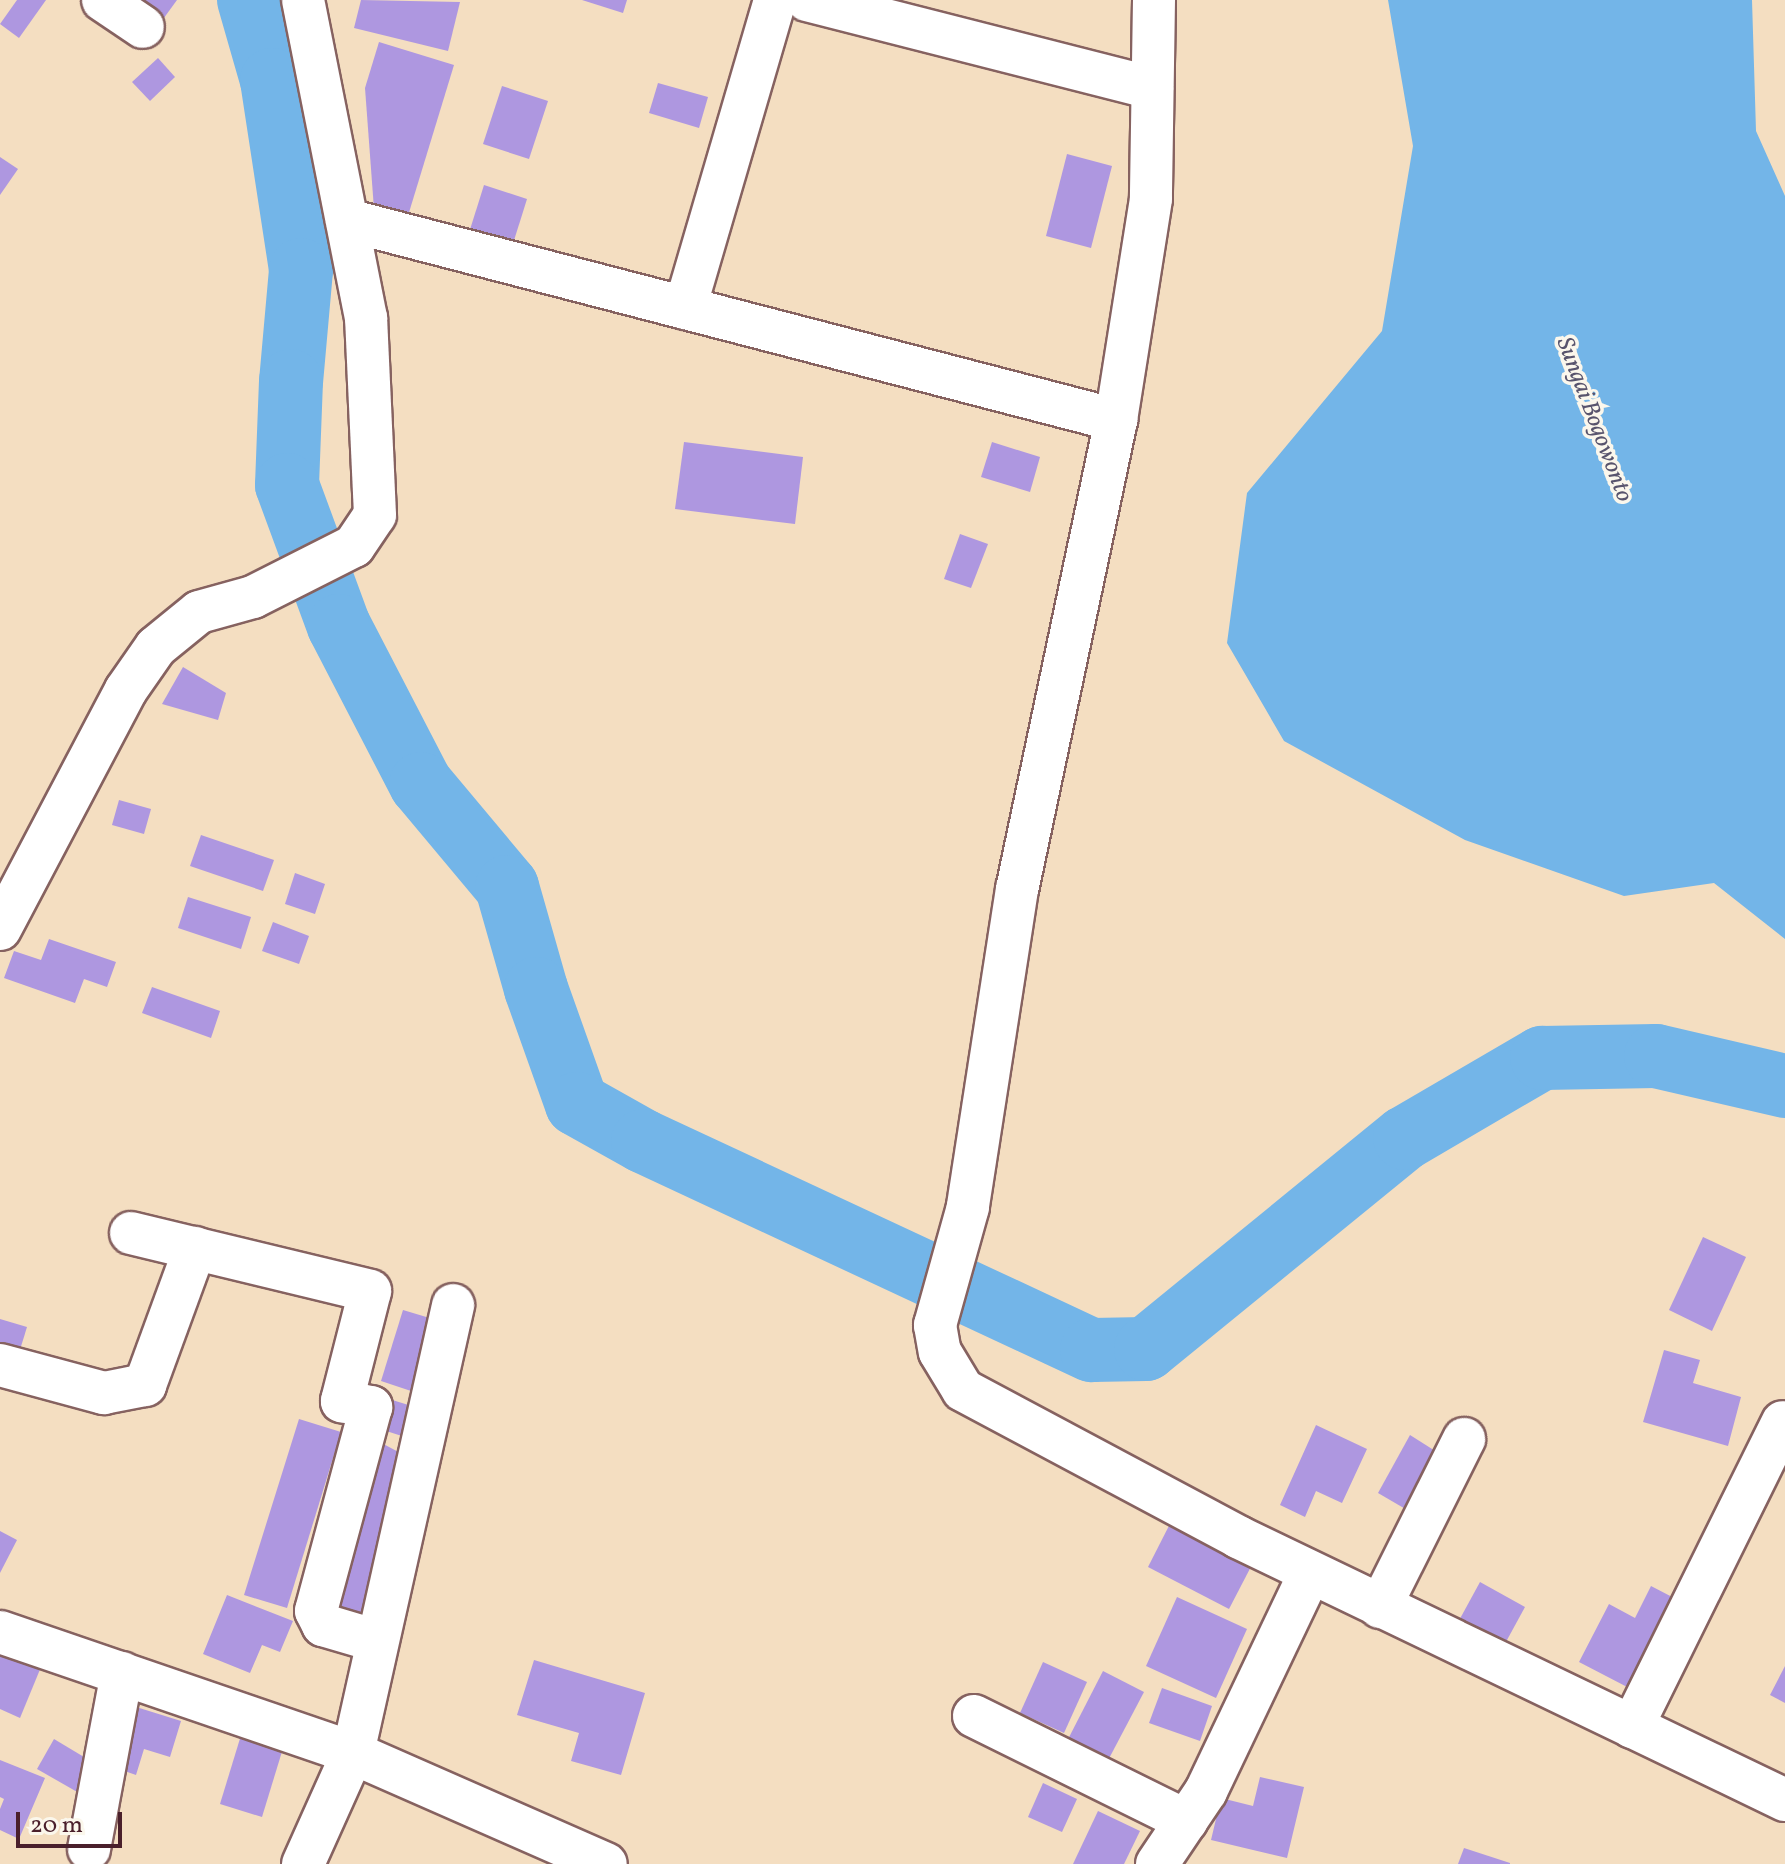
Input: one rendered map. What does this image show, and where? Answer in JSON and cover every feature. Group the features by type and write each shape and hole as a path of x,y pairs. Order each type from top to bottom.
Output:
{"street":[{"path":"103,0 143,27"},
{"path":"0,929 126,690 156,647 199,612 253,597 354,546 375,515 377,497 366,318 303,0"},
{"path":"685,308 775,0"},
{"path":"807,0 1152,88"},
{"path":"1154,0 1151,199 1116,420 1017,889 968,1207 935,1325 940,1352 963,1390 1310,1573 1785,1800"},
{"path":"347,220 1116,420"},
{"path":"131,1233 370,1291 342,1401 371,1407 316,1611 323,1625 377,1641"},
{"path":"0,1365 104,1393 145,1385 195,1248"},
{"path":"303,1864 353,1753 453,1305"},
{"path":"1632,1727 1783,1422"},
{"path":"1380,1607 1464,1439"},
{"path":"1157,1864 1206,1791 1310,1573"},
{"path":"0,1632 353,1753 606,1864"},
{"path":"89,1849 122,1673"},
{"path":"974,1716 1186,1821"}],"water":[{"name":"Sungai Bogowonto","path":"1388,0 1752,0 1756,131 1785,196 1785,939 1714,883 1624,896 1465,840 1284,741 1227,643 1247,493 1382,331 1413,146"}],"building":[{"path":"17,0 46,0 19,38 0,24"},
{"path":"130,0 177,0 161,22"},
{"path":"361,0 460,2 448,51 354,28"},
{"path":"582,0 627,0 623,13"},
{"path":"379,42 454,65 407,219 374,209 365,88"},
{"path":"158,58 175,77 150,101 132,82"},
{"path":"658,83 708,97 699,128 649,113"},
{"path":"502,86 548,101 529,159 483,144"},
{"path":"1067,154 1112,166 1091,248 1046,236"},
{"path":"0,157 18,169 0,195"},
{"path":"484,185 527,199 511,250 468,236"},
{"path":"684,442 803,457 795,524 675,509"},
{"path":"992,442 1040,457 1030,492 981,477"},
{"path":"960,534 988,544 971,588 944,579"},
{"path":"183,667 226,693 218,720 162,704"},
{"path":"119,800 151,809 144,834 112,825"},
{"path":"201,835 274,860 263,891 190,866"},
{"path":"295,873 325,884 315,914 285,904"},
{"path":"188,897 251,917 241,949 178,928"},
{"path":"273,922 309,936 299,964 262,951"},
{"path":"49,939 116,962 107,987 84,979 75,1003 4,978 14,951 41,960"},
{"path":"152,987 220,1011 211,1038 142,1013"},
{"path":"1703,1237 1746,1257 1712,1331 1669,1310"},
{"path":"403,1310 433,1319 411,1391 381,1381"},
{"path":"0,1319 27,1327 19,1353 0,1347"},
{"path":"1664,1350 1700,1360 1693,1383 1741,1397 1728,1446 1643,1422"},
{"path":"389,1399 415,1407 405,1437 380,1429"},
{"path":"299,1419 341,1432 287,1608 244,1595"},
{"path":"1316,1425 1367,1449 1342,1503 1316,1491 1305,1517 1280,1505"},
{"path":"1410,1435 1440,1454 1414,1514 1378,1493"},
{"path":"374,1439 406,1456 366,1621 333,1613"},
{"path":"1175,1514 1256,1557 1229,1609 1148,1567"},
{"path":"0,1531 17,1540 0,1573"},
{"path":"1480,1582 1525,1607 1501,1651 1456,1626"},
{"path":"1651,1586 1676,1599 1631,1689 1579,1662 1609,1604 1635,1618"},
{"path":"227,1595 293,1621 280,1652 262,1645 250,1673 203,1654"},
{"path":"1177,1597 1247,1629 1216,1698 1146,1666"},
{"path":"0,1649 41,1667 20,1718 0,1709"},
{"path":"534,1660 645,1693 621,1775 571,1761 579,1733 517,1715"},
{"path":"1043,1662 1087,1682 1064,1733 1020,1713"},
{"path":"1785,1666 1785,1703 1770,1695"},
{"path":"1103,1671 1144,1692 1104,1768 1064,1747"},
{"path":"1162,1688 1212,1706 1200,1741 1149,1723"},
{"path":"133,1706 181,1721 170,1757 144,1749 136,1775 113,1767"},
{"path":"242,1732 284,1745 262,1817 220,1804"},
{"path":"54,1739 94,1763 86,1797 37,1769"},
{"path":"0,1760 45,1778 19,1839 0,1830 0,1809 4,1799 0,1797"},
{"path":"1260,1777 1304,1787 1287,1858 1211,1840 1221,1798 1253,1806"},
{"path":"1043,1783 1077,1799 1062,1832 1028,1817"},
{"path":"1098,1811 1140,1831 1124,1864 1073,1864"},
{"path":"1464,1848 1510,1863 1510,1864 1458,1864"}],"waterway":[{"path":"249,0 272,80 301,270 291,381 287,485 339,626 421,784 507,887 536,989 577,1104 643,1141 1092,1350 1146,1349 1405,1138 1542,1058 1656,1056 1785,1086"}]}
